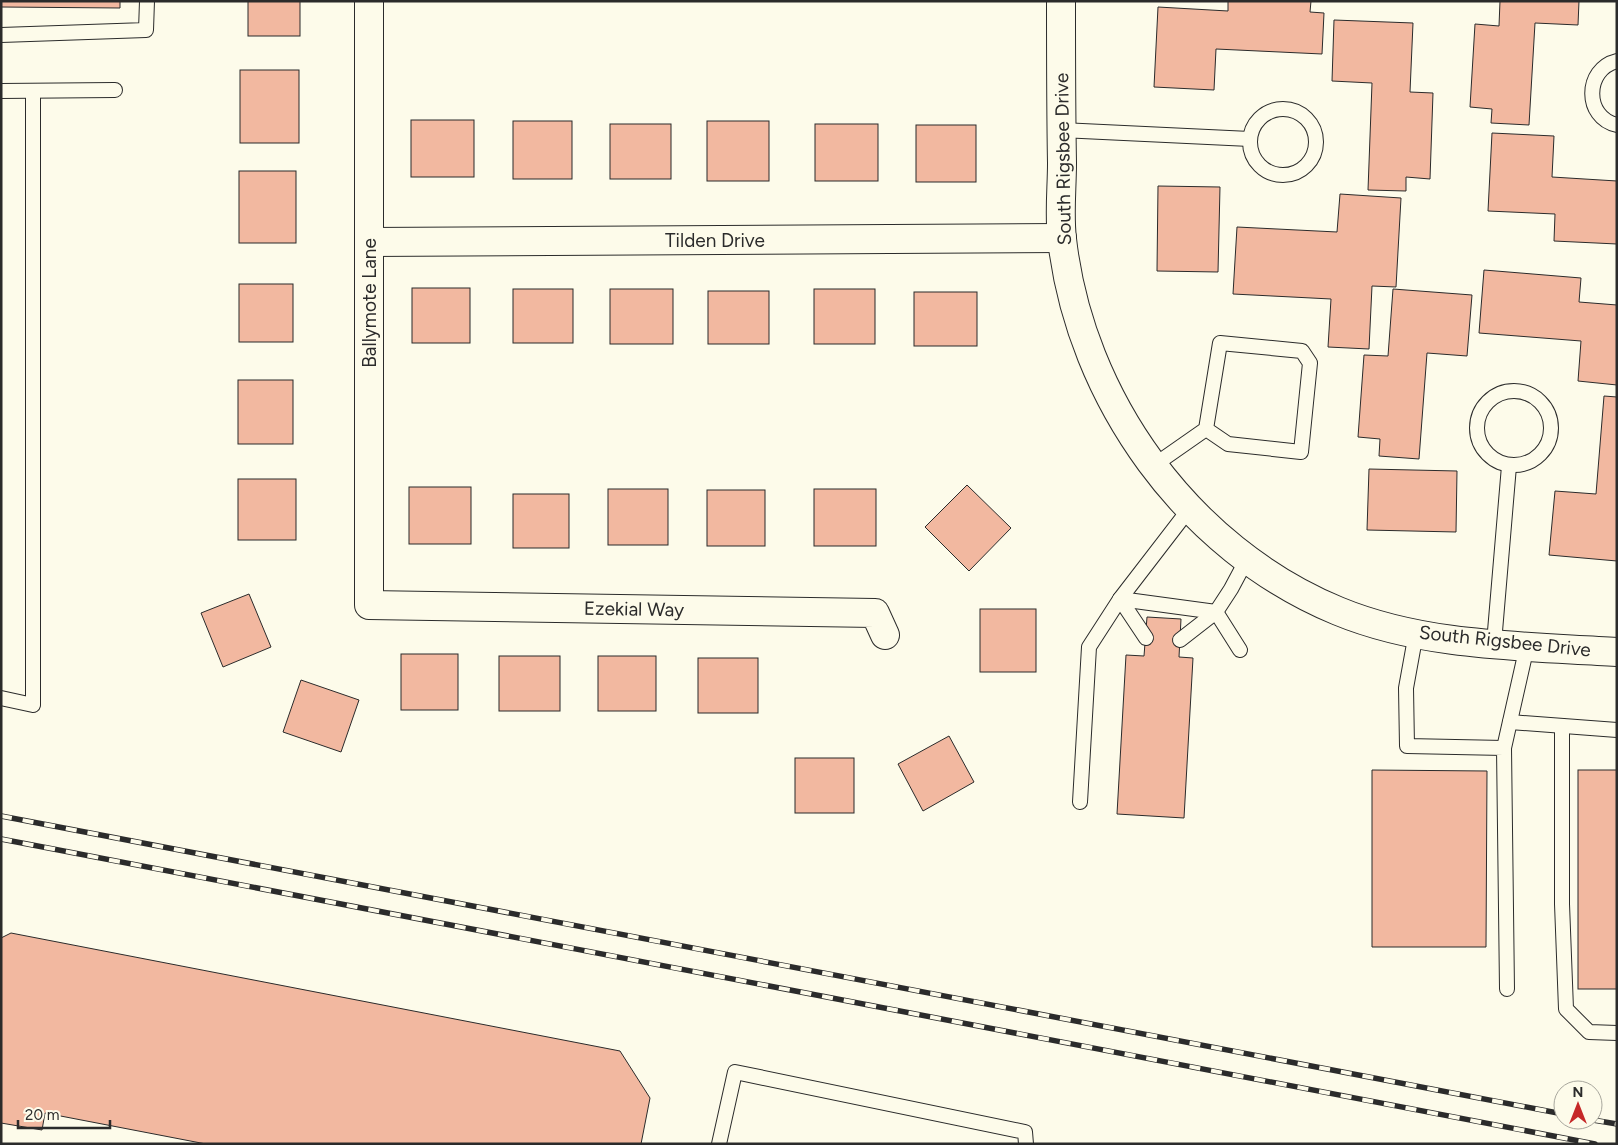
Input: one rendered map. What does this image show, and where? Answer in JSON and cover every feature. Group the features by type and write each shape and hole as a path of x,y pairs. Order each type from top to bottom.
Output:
{"street":[{"name":"Ballymote Lane","path":"369,1 369,605"},
{"name":"South Rigsbee Drive","path":"1061,1 1062,238 1074,300 1088,348 1110,398 1153,466 1201,522 1246,559 1293,589 1339,611 1440,639 1617,652"},
{"name":"Tilden Drive","path":"369,242 1062,238"},
{"name":"Ezekial Way","path":"369,605 875,613 885,634"}],"lane":[{"path":"1,35 146,30 146,1"},
{"path":"1617,61 1602,69 1595,77 1592,88 1592,99 1602,118 1617,125"},
{"path":"1,91 115,90"},
{"path":"1,698 33,705 33,91"},
{"path":"1277,109 1288,109 1298,112 1314,128 1316,149 1312,159 1305,168 1296,173 1273,174 1263,169 1256,160 1251,150 1250,140 1253,129 1267,113 1277,109"},
{"path":"1061,130 1250,140"},
{"path":"1153,466 1206,429 1220,343 1302,350 1310,363 1301,452 1228,444 1206,429"},
{"path":"1508,392 1521,392 1533,396 1543,404 1549,415 1552,428 1546,446 1534,460 1522,465 1509,466 1488,455 1481,446 1477,435 1477,424 1487,403 1496,396 1508,392"},
{"path":"1494,643 1509,466"},
{"path":"1080,802 1089,647 1120,599 1190,508"},
{"path":"1180,640 1216,612 1231,589 1246,559"},
{"path":"1120,599 1216,612"},
{"path":"1120,599 1146,638"},
{"path":"1216,612 1240,650"},
{"path":"1416,633 1406,688 1407,746 1504,748"},
{"path":"1507,989 1504,748 1527,646"},
{"path":"1510,722 1617,730"},
{"path":"1562,726 1562,904 1566,1009 1589,1032 1617,1033"},
{"path":"719,1144 735,1072 1025,1132 1026,1144"}],"building":[{"path":"1,1 120,1 120,8 1,7"},
{"path":"248,1 300,1 300,36 248,36"},
{"path":"1228,1 1311,1 1310,12 1324,13 1322,54 1216,49 1214,90 1154,87 1158,7 1228,11"},
{"path":"1500,1 1579,1 1578,25 1535,23 1529,125 1491,123 1492,109 1470,107 1475,24 1499,26"},
{"path":"1334,20 1413,23 1410,92 1433,93 1430,179 1406,177 1406,191 1368,190 1372,83 1332,81"},
{"path":"240,70 299,70 299,143 240,143"},
{"path":"411,120 474,120 474,177 411,177"},
{"path":"513,121 572,121 572,179 513,179"},
{"path":"707,121 769,121 769,181 707,181"},
{"path":"610,124 671,124 671,179 610,179"},
{"path":"815,124 878,124 878,181 815,181"},
{"path":"916,125 976,125 976,182 916,182"},
{"path":"1492,133 1554,136 1552,177 1617,181 1617,244 1554,241 1555,214 1488,211"},
{"path":"239,171 296,171 296,243 239,243"},
{"path":"1158,186 1220,187 1218,272 1157,271"},
{"path":"1340,194 1401,198 1396,287 1372,286 1369,349 1328,347 1331,299 1233,294 1237,227 1337,232"},
{"path":"1484,270 1581,278 1579,302 1617,305 1617,385 1578,381 1581,341 1479,333"},
{"path":"239,284 293,284 293,342 239,342"},
{"path":"412,288 470,288 470,343 412,343"},
{"path":"513,289 573,289 573,343 513,343"},
{"path":"610,289 673,289 673,344 610,344"},
{"path":"814,289 875,289 875,344 814,344"},
{"path":"1393,289 1472,295 1467,356 1427,353 1419,459 1379,456 1380,439 1358,437 1364,355 1388,356"},
{"path":"708,291 769,291 769,344 708,344"},
{"path":"914,292 977,292 977,346 914,346"},
{"path":"238,380 293,380 293,444 238,444"},
{"path":"1604,396 1617,397 1617,561 1549,555 1555,491 1596,494"},
{"path":"1369,469 1457,471 1456,532 1367,530"},
{"path":"238,479 296,479 296,540 238,540"},
{"path":"967,485 1011,528 969,571 925,527"},
{"path":"409,487 471,487 471,544 409,544"},
{"path":"608,489 668,489 668,545 608,545"},
{"path":"814,489 876,489 876,546 814,546"},
{"path":"707,490 765,490 765,546 707,546"},
{"path":"513,494 569,494 569,548 513,548"},
{"path":"249,594 271,647 223,667 201,613"},
{"path":"980,609 1036,609 1036,672 980,672"},
{"path":"1147,617 1181,619 1179,657 1193,658 1184,818 1117,814 1126,655 1144,656"},
{"path":"401,654 458,654 458,710 401,710"},
{"path":"499,656 560,656 560,711 499,711"},
{"path":"598,656 656,656 656,711 598,711"},
{"path":"698,658 758,658 758,713 698,713"},
{"path":"301,680 359,700 341,752 283,732"},
{"path":"949,736 974,782 923,811 898,764"},
{"path":"795,758 854,758 854,813 795,813"},
{"path":"1372,770 1487,771 1486,947 1372,947"},
{"path":"1578,770 1617,770 1617,989 1578,989"},
{"path":"11,933 620,1051 650,1098 641,1144 206,1144 45,1113 42,1130 1,1123 1,938"}],"railway":[{"path":"1,816 1553,1112"},
{"path":"1,839 1595,1144"},
{"path":"1603,1122 1617,1124"}]}
